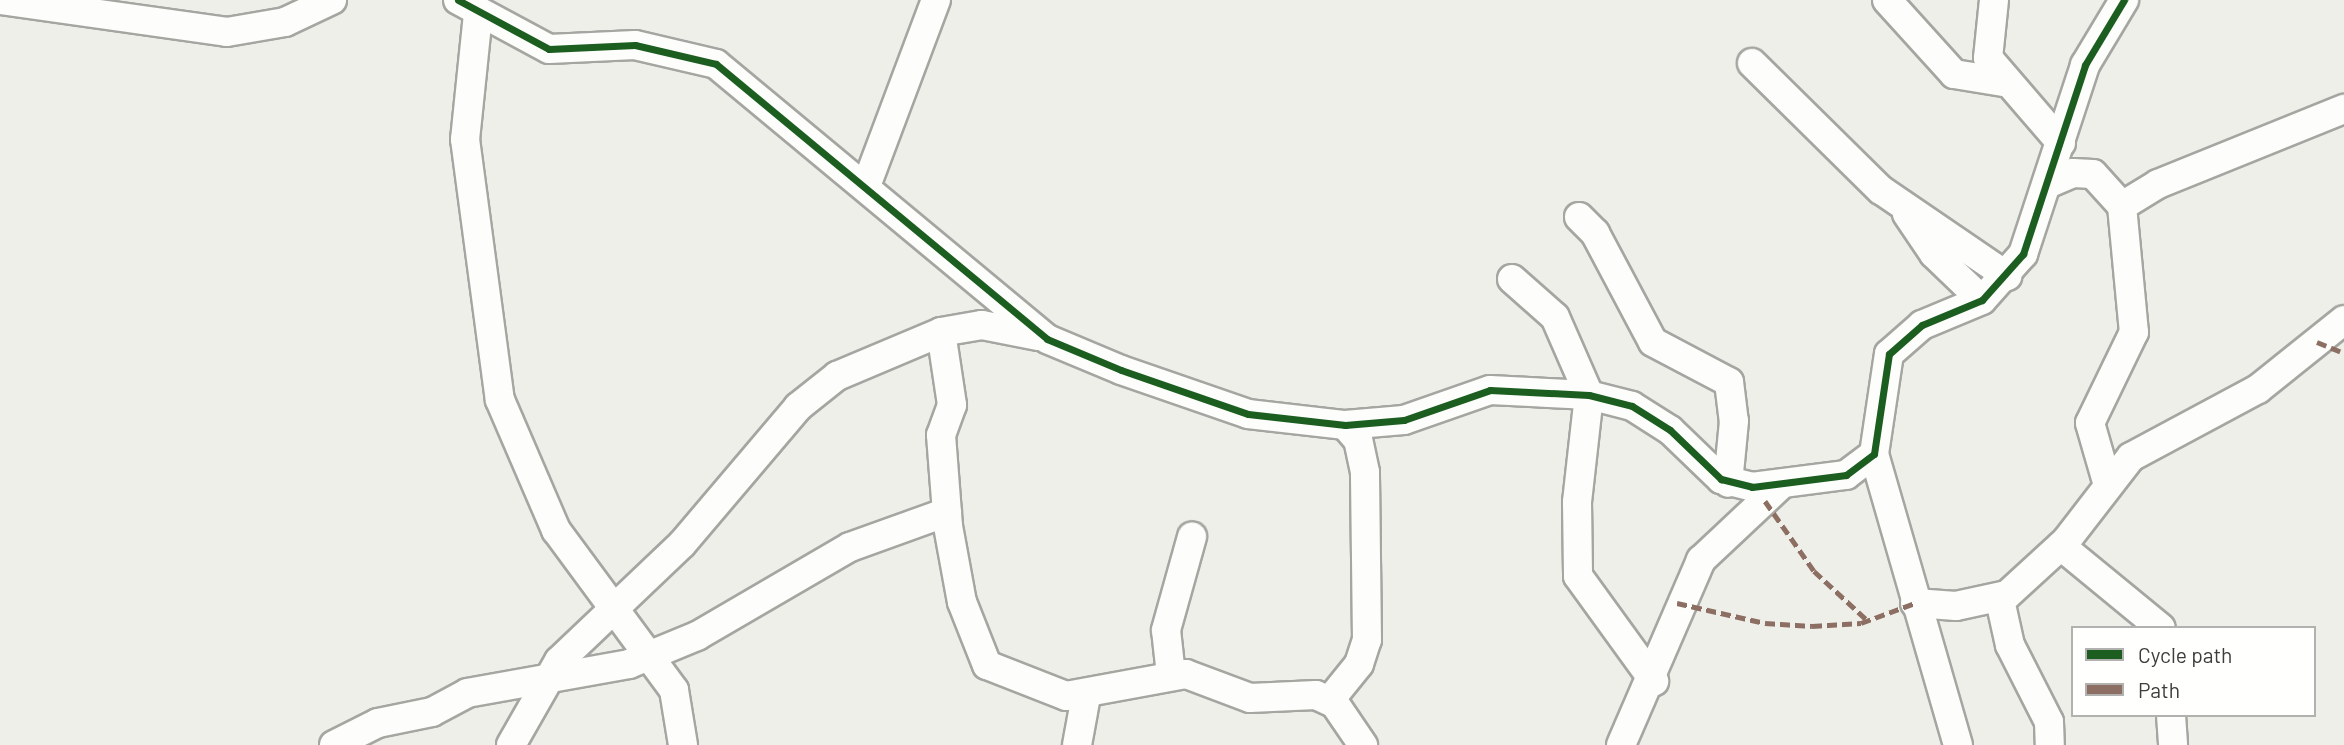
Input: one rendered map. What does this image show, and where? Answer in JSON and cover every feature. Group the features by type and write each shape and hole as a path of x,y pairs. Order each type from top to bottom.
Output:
{"street":[{"path":"0,1 227,32 285,22 332,0"},
{"path":"866,186 936,0"},
{"path":"1887,0 1954,74 2004,82"},
{"path":"1994,0 1986,50 2004,82 2061,143"},
{"path":"1958,745 1874,454 1894,346 1922,324 1982,300 2007,276 2031,238 2085,65 2123,0"},
{"path":"683,745 674,690 556,530 500,400 465,139 468,7 549,49 635,45 716,64 866,186 1046,339"},
{"path":"1752,63 1902,205 2007,276"},
{"path":"2122,206 2169,179 2344,109"},
{"path":"2047,184 2073,173 2093,174 2122,206 2134,332 2090,423 2107,482"},
{"path":"1902,205 1934,254 1982,300"},
{"path":"1579,217 1595,233 1653,342 1729,382 1734,421 1728,483"},
{"path":"1512,279 1555,317 1589,395 1577,502 1578,576 1654,681"},
{"path":"1915,603 2000,600 2061,546 2107,482 2132,457 2258,389 2344,320"},
{"path":"511,745 545,680 682,544 798,407 837,376 941,332 982,325 1046,339 1228,409 1345,425 1404,420 1490,390 1589,395 1655,419 1728,483 1781,485 1846,475 1874,454"},
{"path":"941,332 952,405 941,435 947,512 962,603 981,658 1036,690 1086,696 1171,675 1201,677 1250,698 1330,700"},
{"path":"1330,700 1359,664 1367,640 1365,472 1358,440 1345,425"},
{"path":"1621,745 1654,681 1669,623 1700,560 1781,485"},
{"path":"334,745 378,723 432,712 467,693 545,680 650,655 781,591 850,547 947,512"},
{"path":"1171,675 1166,630 1192,537"},
{"path":"2061,546 2159,626"},
{"path":"2000,600 2010,645 2049,722 2050,745"},
{"path":"1077,745 1086,696"},
{"path":"1330,700 1363,745"},
{"path":"2171,717 2173,745"}],"marked path":[{"path":"2317,342 2344,353"},
{"path":"1765,501 1814,571 1867,620"},
{"path":"1677,603 1765,623 1812,626 1861,623 1915,603"}],"cycle path":[{"path":"458,0 549,49 635,45 716,64 1047,339 1121,370 1248,414 1345,425 1404,420 1490,390 1589,395 1632,406 1670,430 1721,479 1752,487 1846,475 1874,454 1889,354 1922,325 1982,300 2023,254 2085,65 2124,0"}]}
